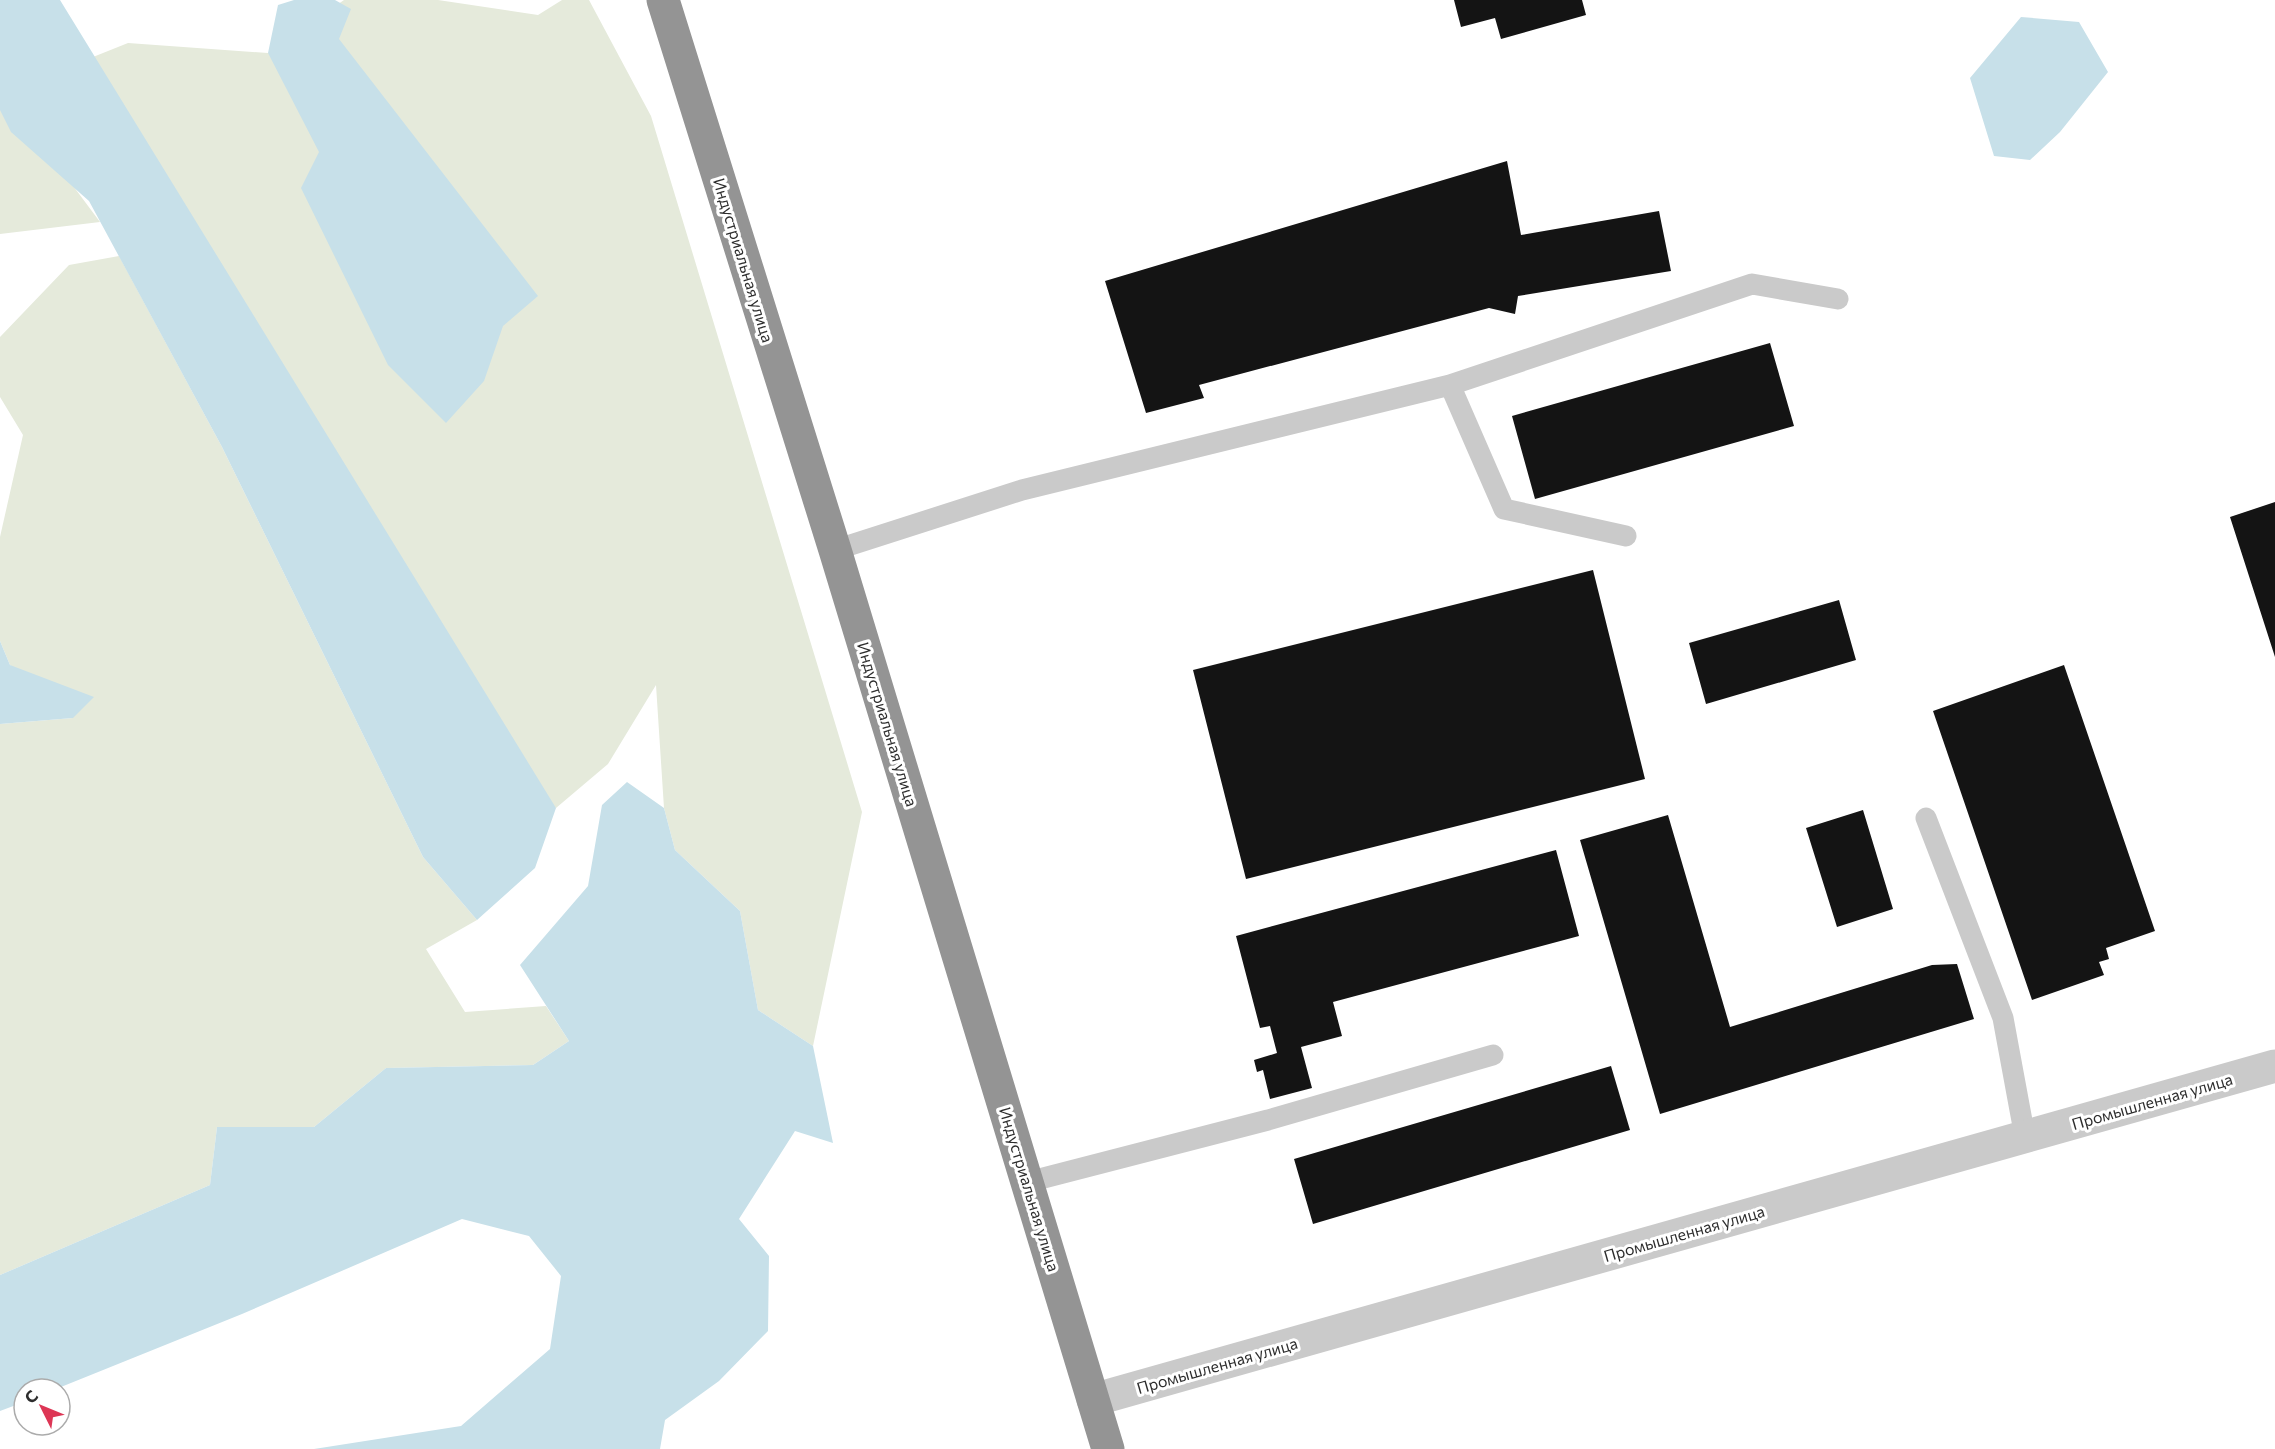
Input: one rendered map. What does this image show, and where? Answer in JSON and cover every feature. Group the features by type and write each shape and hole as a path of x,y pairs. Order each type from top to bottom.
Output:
{"highway":[{"name":"Индустриальная улица","path":"664,0 835,550 1108,1449"}],"street":[{"name":"Промышленная улица","path":"1093,1400 2275,1066"}],"lane":[{"path":"835,550 1022,490 1450,385 1752,284 1838,299"},
{"path":"1450,385 1504,509 1626,536"},
{"path":"1926,818 2003,1018 2025,1137"},
{"path":"1028,1182 1268,1120 1493,1054"}],"shaded area":[{"path":"344,0 438,0 538,15 562,0 589,0 651,116 862,812 813,1046 758,1010 740,911 675,850 664,808 656,685 608,764 556,808 492,765 83,61 128,43 268,53"},
{"path":"0,92 30,128 100,222 0,234"},
{"path":"119,256 222,447 423,857 477,920 426,949 465,1012 546,1006 569,1041 533,1065 386,1068 314,1127 217,1127 210,1185 0,1275 0,724 73,718 10,665 0,641 0,537 23,435 0,397 0,337 69,265"}],"water":[{"path":"0,0 60,0 556,808 535,868 477,920 423,857 222,447 89,201 11,132 0,110"},
{"path":"294,0 335,0 351,9 339,39 538,296 503,326 484,381 446,423 388,365 301,188 319,152 268,53 278,5"},
{"path":"2021,17 2079,22 2108,72 2060,132 2030,160 1994,156 1970,78"},
{"path":"0,641 10,665 94,697 73,718 0,724"},
{"path":"627,782 664,808 675,850 740,911 758,1010 813,1046 833,1143 795,1131 739,1219 769,1256 768,1331 719,1381 665,1420 660,1449 314,1449 461,1426 550,1349 561,1276 529,1236 462,1219 242,1314 72,1383 72,1377 12,1377 12,1406 0,1411 0,1275 210,1185 217,1127 314,1127 386,1068 533,1065 569,1041 520,965 588,886 602,805"}],"building":[{"path":"1454,0 1582,0 1586,15 1501,39 1495,18 1461,27"},
{"path":"1507,161 1521,235 1659,211 1671,271 1518,296 1515,314 1489,308 1199,385 1204,398 1146,413 1105,281"},
{"path":"1770,343 1794,426 1535,499 1512,416"},
{"path":"2275,502 2275,657 2230,517"},
{"path":"1593,570 1645,779 1246,879 1193,670"},
{"path":"1839,600 1856,660 1706,704 1689,643"},
{"path":"2064,665 2155,931 2106,948 2109,959 2099,962 2104,975 2032,1000 1933,711"},
{"path":"1863,810 1893,909 1837,927 1806,828"},
{"path":"1668,815 1730,1027 1932,965 1957,964 1974,1019 1660,1114 1580,840"},
{"path":"1556,850 1579,936 1333,1002 1342,1036 1301,1047 1312,1088 1270,1099 1263,1070 1257,1072 1254,1060 1277,1053 1270,1026 1260,1028 1236,936"},
{"path":"1611,1066 1630,1130 1313,1224 1294,1159"}]}
